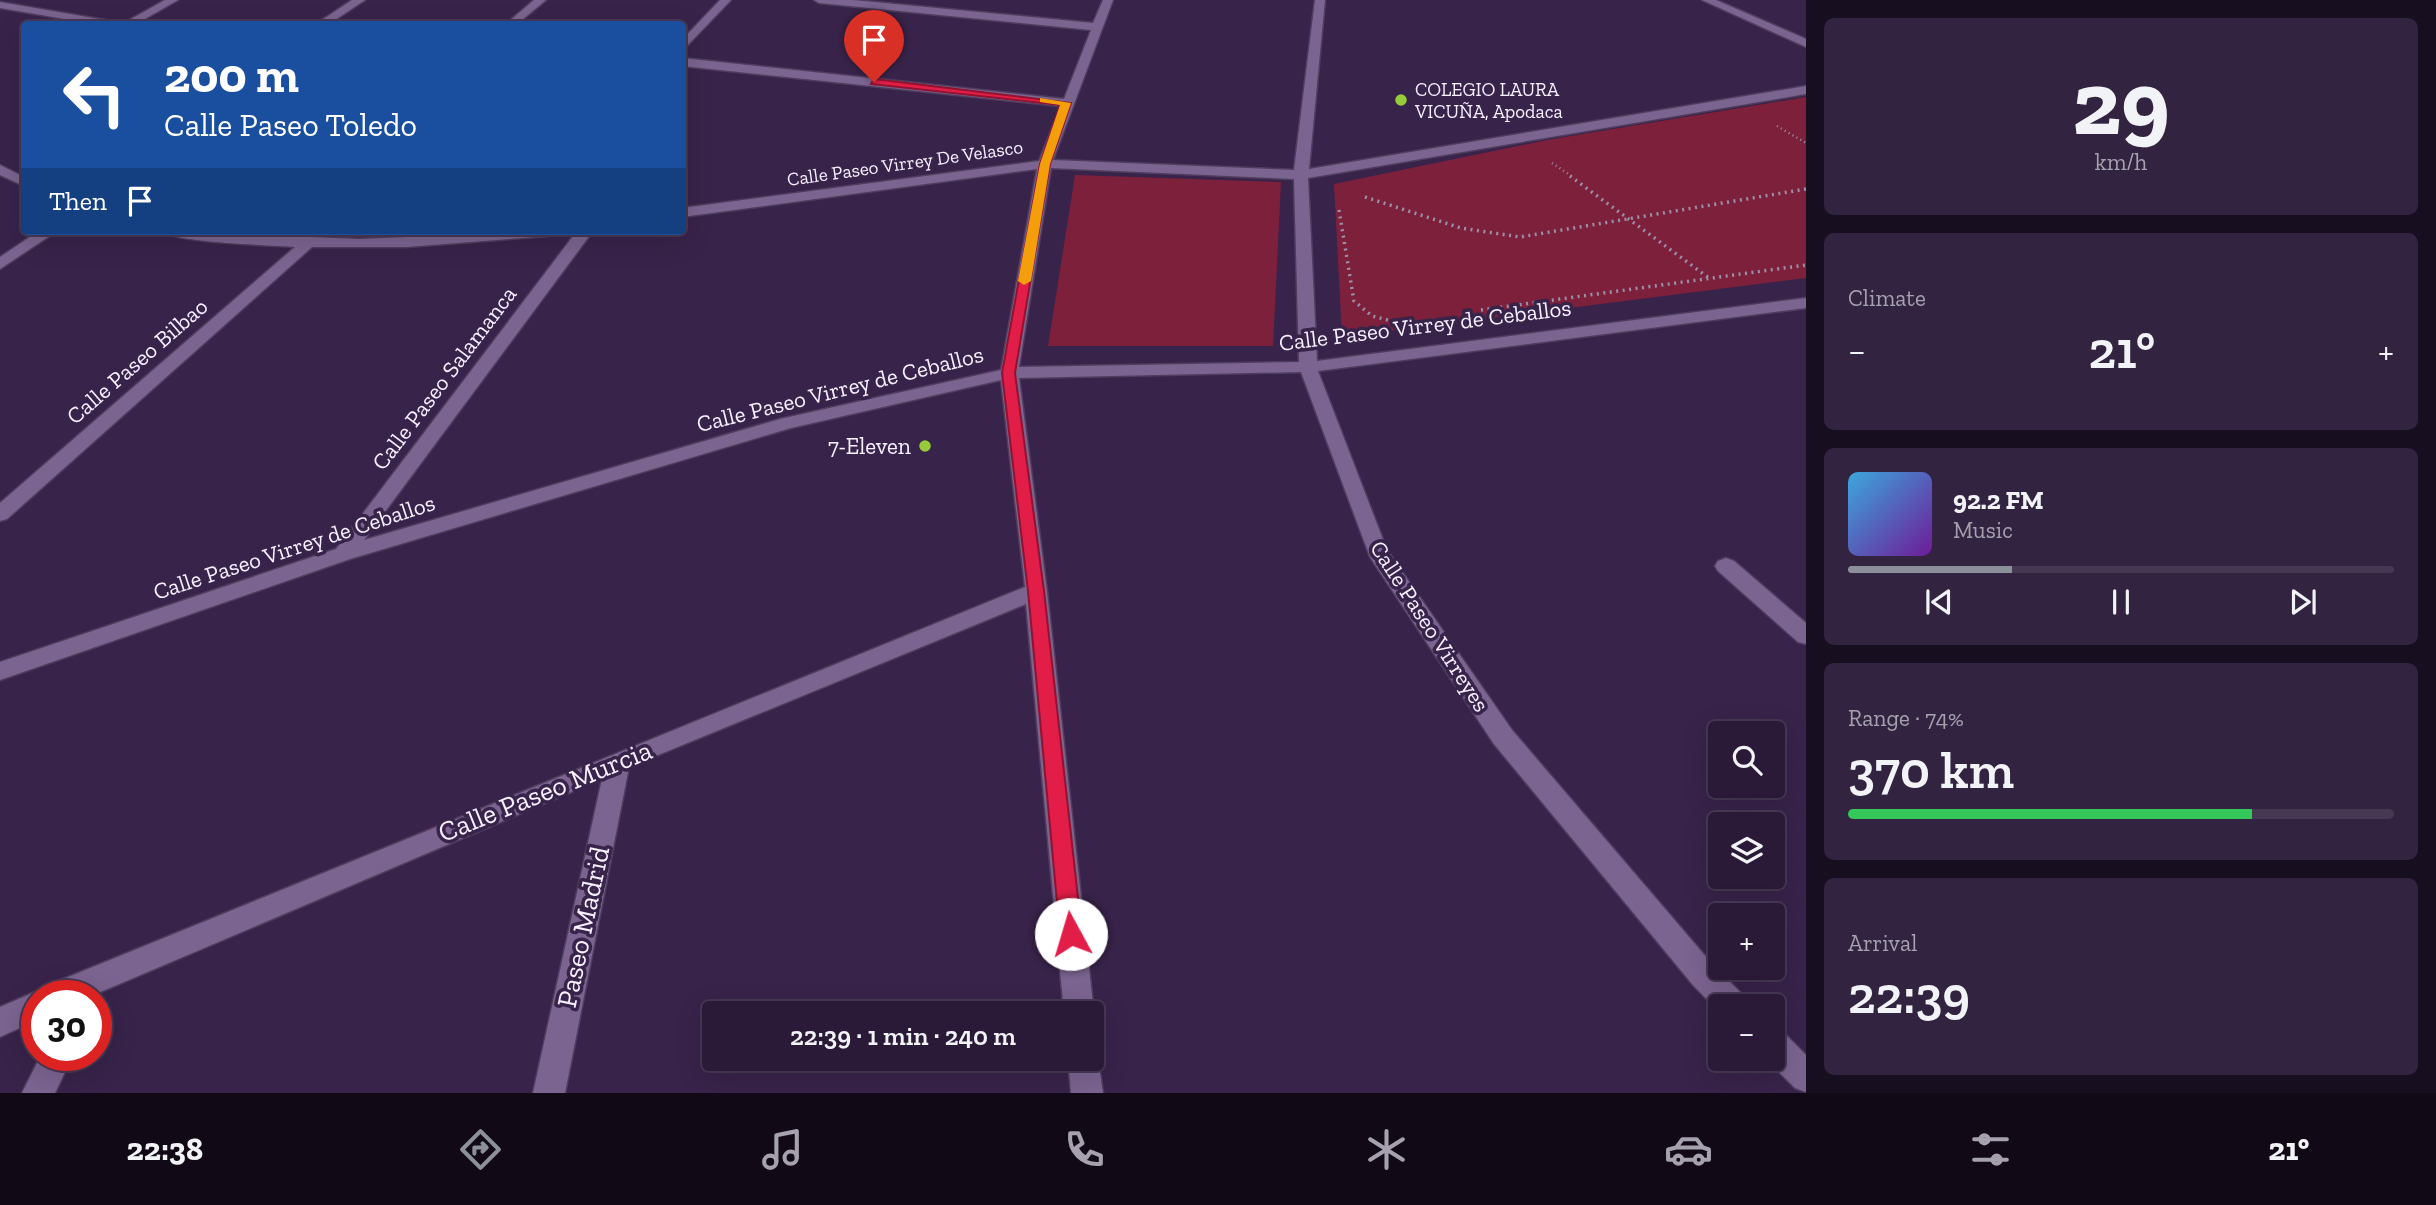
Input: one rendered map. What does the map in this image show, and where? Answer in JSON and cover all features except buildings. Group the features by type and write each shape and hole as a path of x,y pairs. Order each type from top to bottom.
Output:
{"street":[{"path":"134,21 173,0"},
{"path":"327,21 360,0"},
{"path":"516,21 541,0"},
{"path":"686,44 726,0"},
{"path":"819,0 1097,27"},
{"path":"1078,1001 1036,591 1009,373 1045,164 1066,103 1108,0"},
{"name":"Calle Paseo Virreyes","path":"1320,0 1301,175 1308,367 1377,552 1503,737 1703,975 1722,994"},
{"path":"1707,0 1806,43"},
{"path":"0,5 93,21"},
{"path":"686,62 1066,103"},
{"path":"1301,175 1806,90"},
{"name":"Calle Paseo Virrey De Velasco","path":"686,212 1045,164 1301,175"},
{"path":"0,169 21,180"},
{"path":"0,264 42,235"},
{"path":"200,235 306,245 481,235"},
{"name":"Calle Paseo Salamanca","path":"343,554 582,235"},
{"name":"Calle Paseo Bilbao","path":"0,514 306,245"},
{"name":"Calle Paseo Virrey de Ceballos","path":"0,671 343,554 787,423 1009,373 1308,367 1806,303"},
{"path":"1726,566 1806,636"},
{"name":"Calle Paseo Murcia","path":"108,980 618,761 1036,591"},
{"name":"Paseo Madrid","path":"549,1093 618,761"},
{"path":"0,1022 21,1012"},
{"path":"1785,1056 1806,1077"},
{"path":"38,1093 50,1071"},
{"path":"1084,1071 1087,1093"}],"path":[{"path":"1518,139 1633,219 1751,310"},
{"path":"1301,175 1496,236 1521,237 1806,189"},
{"path":"1344,190 1338,195 1338,202 1354,300 1358,308 1369,315 1399,322"},
{"path":"1480,310 1707,276 1806,265"}],"shaded area":[{"path":"1806,97 1806,278 1342,337 1334,184 1547,140"},
{"path":"1075,175 1281,182 1273,346 1048,346"}],"slow traffic":[{"path":"1024,281 1045,164 1066,103 1043,100"}],"place":[{"name":"COLEGIO LAURA VICUÑA, Apodaca","path":"1401,100"},
{"name":"7-Eleven","path":"925,446"}],"route":[{"path":"874,82 1066,103 1045,164 1009,373 1036,591 1071,934"}]}
